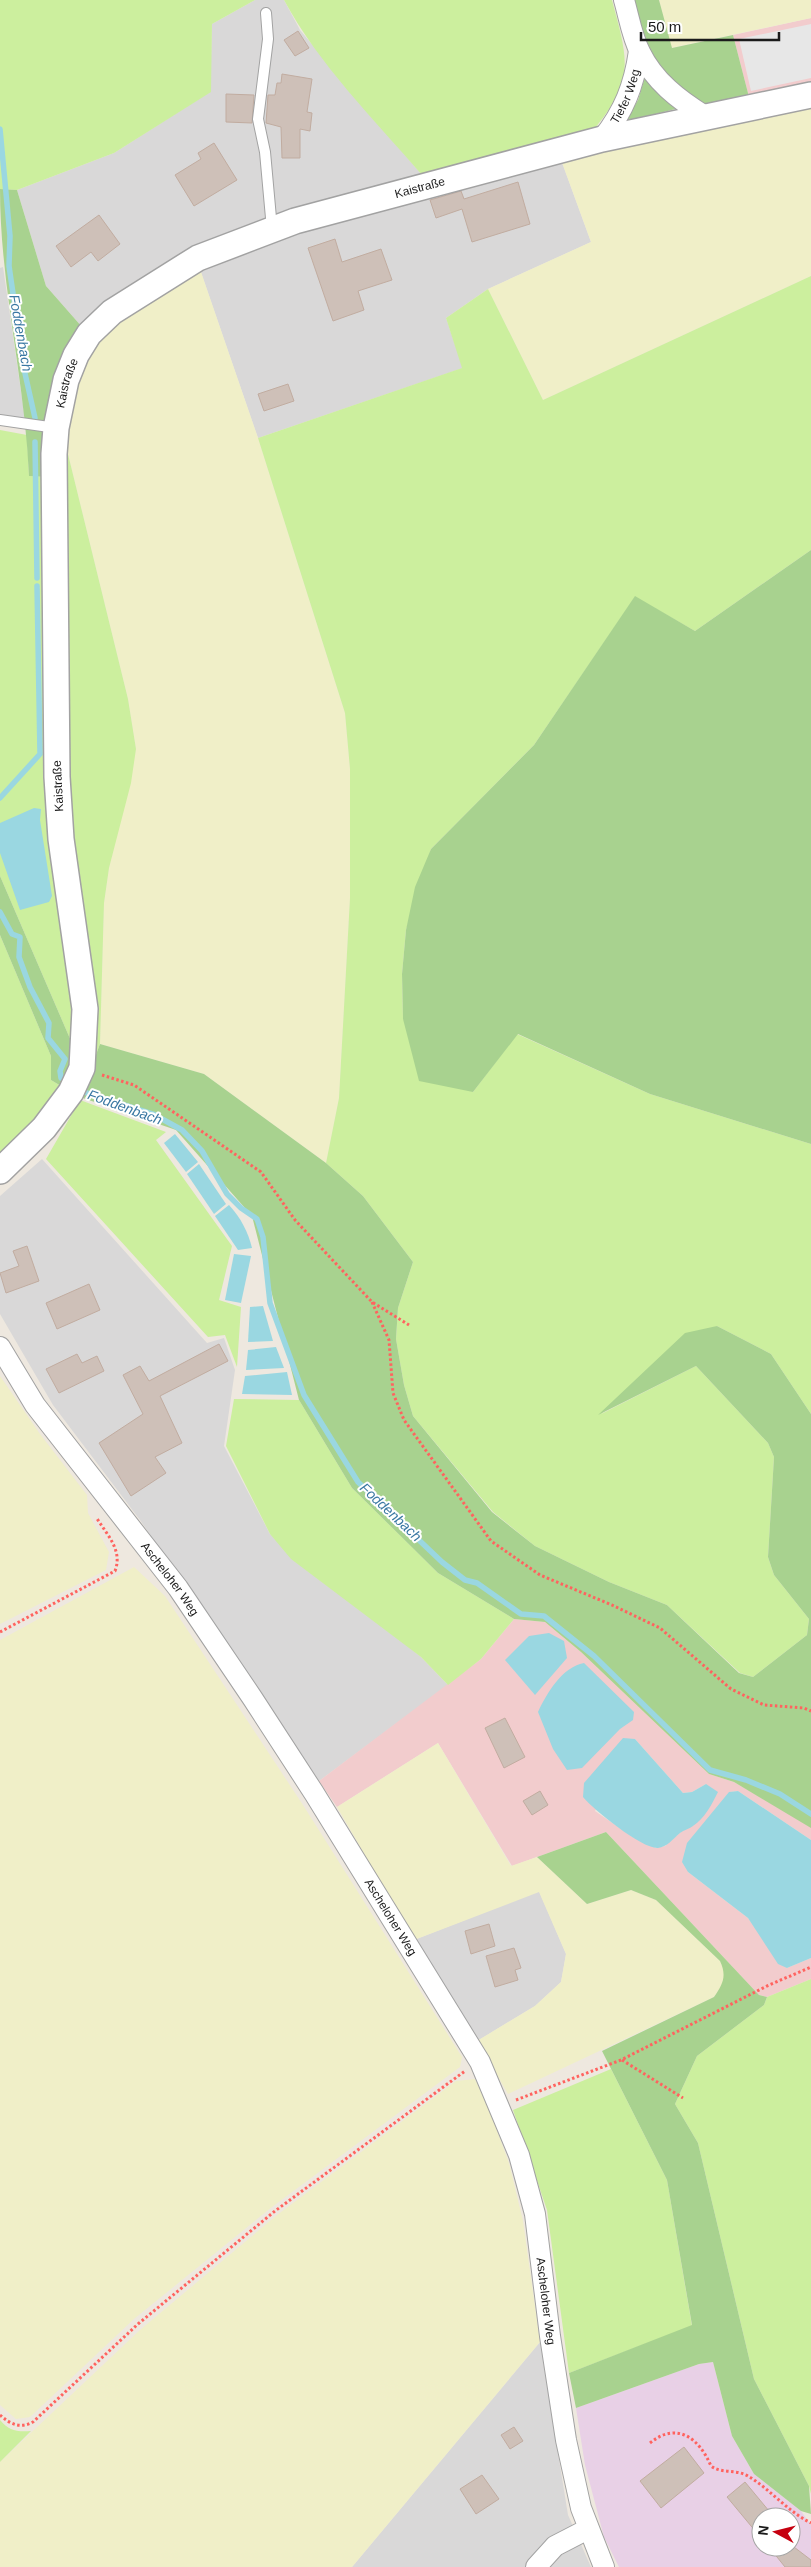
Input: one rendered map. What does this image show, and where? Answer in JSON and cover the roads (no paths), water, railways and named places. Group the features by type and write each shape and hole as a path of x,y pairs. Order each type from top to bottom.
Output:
{"street":[{"name":"Tiefer Weg","path":"624,0 639,51 651,70 666,87 686,104 706,116"},
{"name":"Tiefer Weg","path":"602,139 616,120 627,100 635,76 639,51"},
{"name":"Kaistraße","path":"0,1171 44,1128 70,1092 82,1068 85,1009 61,839 56,777 56,428 66,380 76,355 89,334 112,312 198,258 272,229 602,139 811,95"},
{"name":"Ascheloher Weg","path":"0,1347 35,1405 178,1588 314,1793 480,2062 519,2155 536,2214 550,2336 566,2440 588,2529 604,2567"},
{"path":"536,2567 555,2546 588,2529"}],"lane":[{"path":"266,14 268,39 258,119 265,152 272,229"},
{"path":"0,420 56,428"}],"water":[{"path":"34,808 41,809 40,820 52,896 49,902 20,910 0,853 0,823"},
{"path":"175,1134 198,1162 186,1172 164,1143"},
{"path":"199,1164 226,1204 214,1214 187,1174"},
{"path":"229,1205 244,1225 252,1248 238,1250 215,1216"},
{"path":"234,1254 251,1256 241,1303 225,1300"},
{"path":"263,1306 273,1341 248,1342 250,1307"},
{"path":"276,1347 284,1368 246,1370 248,1350"},
{"path":"287,1372 292,1395 242,1394 245,1376"},
{"path":"549,1633 564,1641 567,1658 535,1695 505,1660 529,1636"},
{"path":"584,1663 634,1712 633,1720 620,1729 582,1768 567,1770 553,1749 538,1712 551,1689 562,1675 576,1665"},
{"path":"623,1738 635,1739 683,1793 692,1792 706,1784 718,1792 711,1806 701,1819 664,1846 658,1848 651,1847 630,1836 597,1811 583,1797 584,1783"},
{"path":"738,1791 811,1840 811,1958 787,1968 778,1964 748,1918 688,1872 682,1862 687,1843 729,1792"}],"waterway":[{"name":"Foddenbach","path":"0,129 10,236 9,266 24,369 35,418"},
{"name":"Foddenbach","path":"35,442 37,578"},
{"name":"Foddenbach","path":"0,798 40,754 37,586"},
{"name":"Foddenbach","path":"0,912 12,934 20,937 19,957 30,987 49,1023 48,1038 65,1059 60,1071 61,1078"},
{"name":"Foddenbach","path":"81,1091 153,1114 182,1130 202,1151 227,1194 241,1208 257,1219 263,1237 270,1303 304,1395 358,1482 442,1562 465,1580 477,1583 521,1614 544,1616 594,1656 710,1770 746,1780 780,1794 811,1814"}]}
